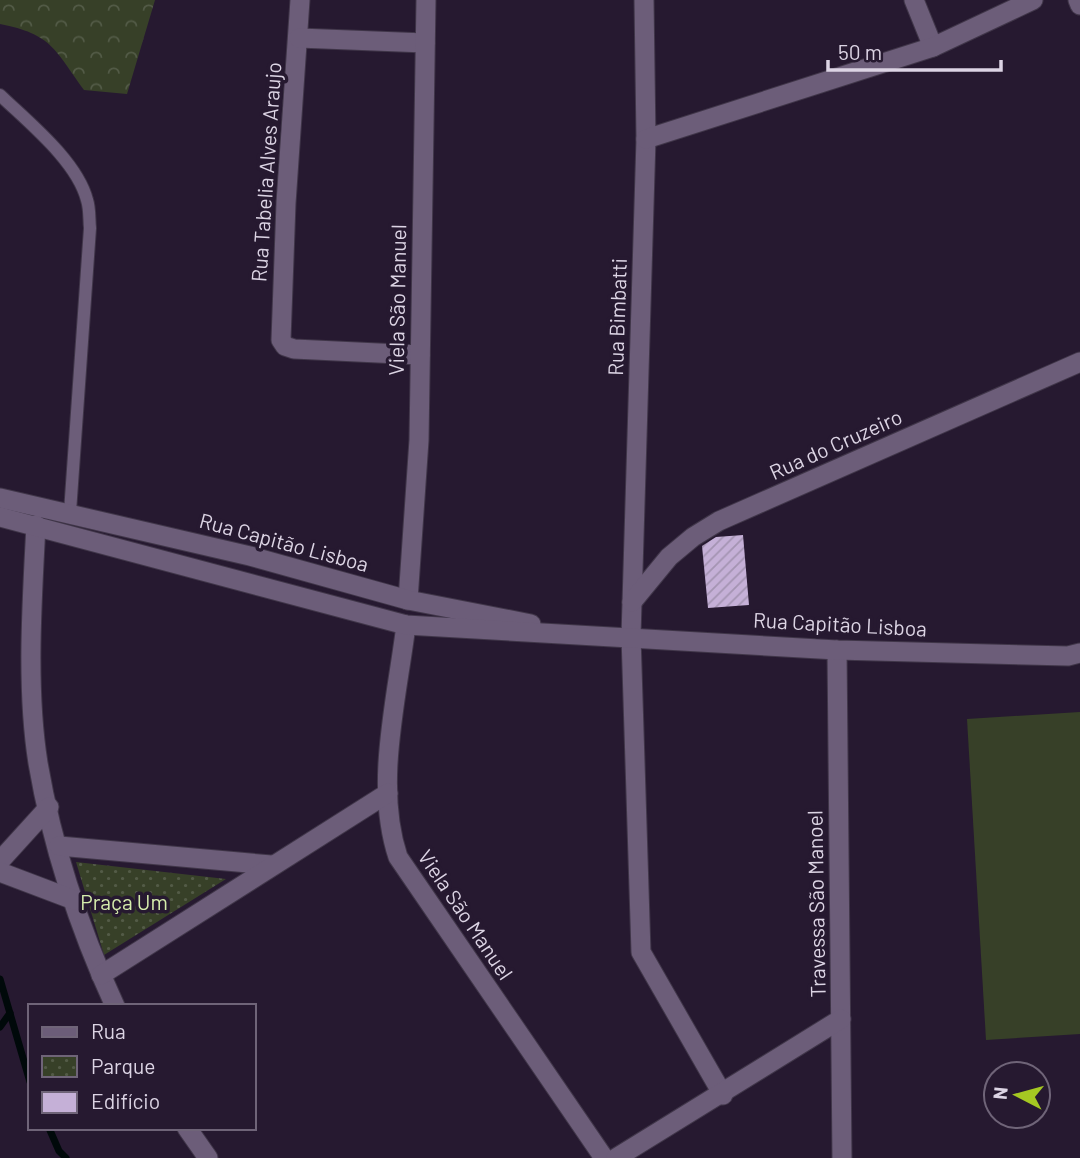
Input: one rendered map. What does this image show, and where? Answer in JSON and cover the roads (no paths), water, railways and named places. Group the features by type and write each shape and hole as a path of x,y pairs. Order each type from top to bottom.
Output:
{"street":[{"name":"Rua Tabelia Alves Araujo","path":"300,0 280,317 281,340 285,346 420,355"},
{"name":"Viela São Manuel","path":"408,600 419,440 426,0"},
{"name":"Rua Bimbatti","path":"644,0 646,139 631,636 641,952 723,1095"},
{"path":"914,0 933,47"},
{"path":"646,139 933,47 1033,0"},
{"path":"299,38 425,43"},
{"name":"Rua do Cruzeiro","path":"632,602 668,557 719,521 1080,362"},
{"name":"Rua Capitão Lisboa","path":"0,498 70,512 408,600 516,619 555,632"},
{"name":"Rua Capitão Lisboa","path":"0,517 406,625 837,650 1068,656 1080,653"},
{"path":"36,525 33,702 38,763 74,900 114,1004"},
{"name":"Viela São Manuel","path":"406,625 388,793 390,832 398,857 604,1158"},
{"name":"Travessa São Manoel","path":"837,650 842,1158"},
{"path":"101,975 388,793"},
{"path":"0,861 48,807"},
{"path":"59,846 271,865"},
{"path":"0,872 74,900"},
{"path":"616,1158 723,1095 841,1019"},
{"path":"188,1130 208,1158"}],"lane":[{"path":"0,95 66,164 87,200 90,228 70,512"}],"waterway":[{"path":"0,979 28,1075"},
{"path":"0,1027 10,1013"},
{"path":"50,1130 59,1151 66,1158"}],"park label":[{"name":"Praça Um","path":"124,903"}]}
